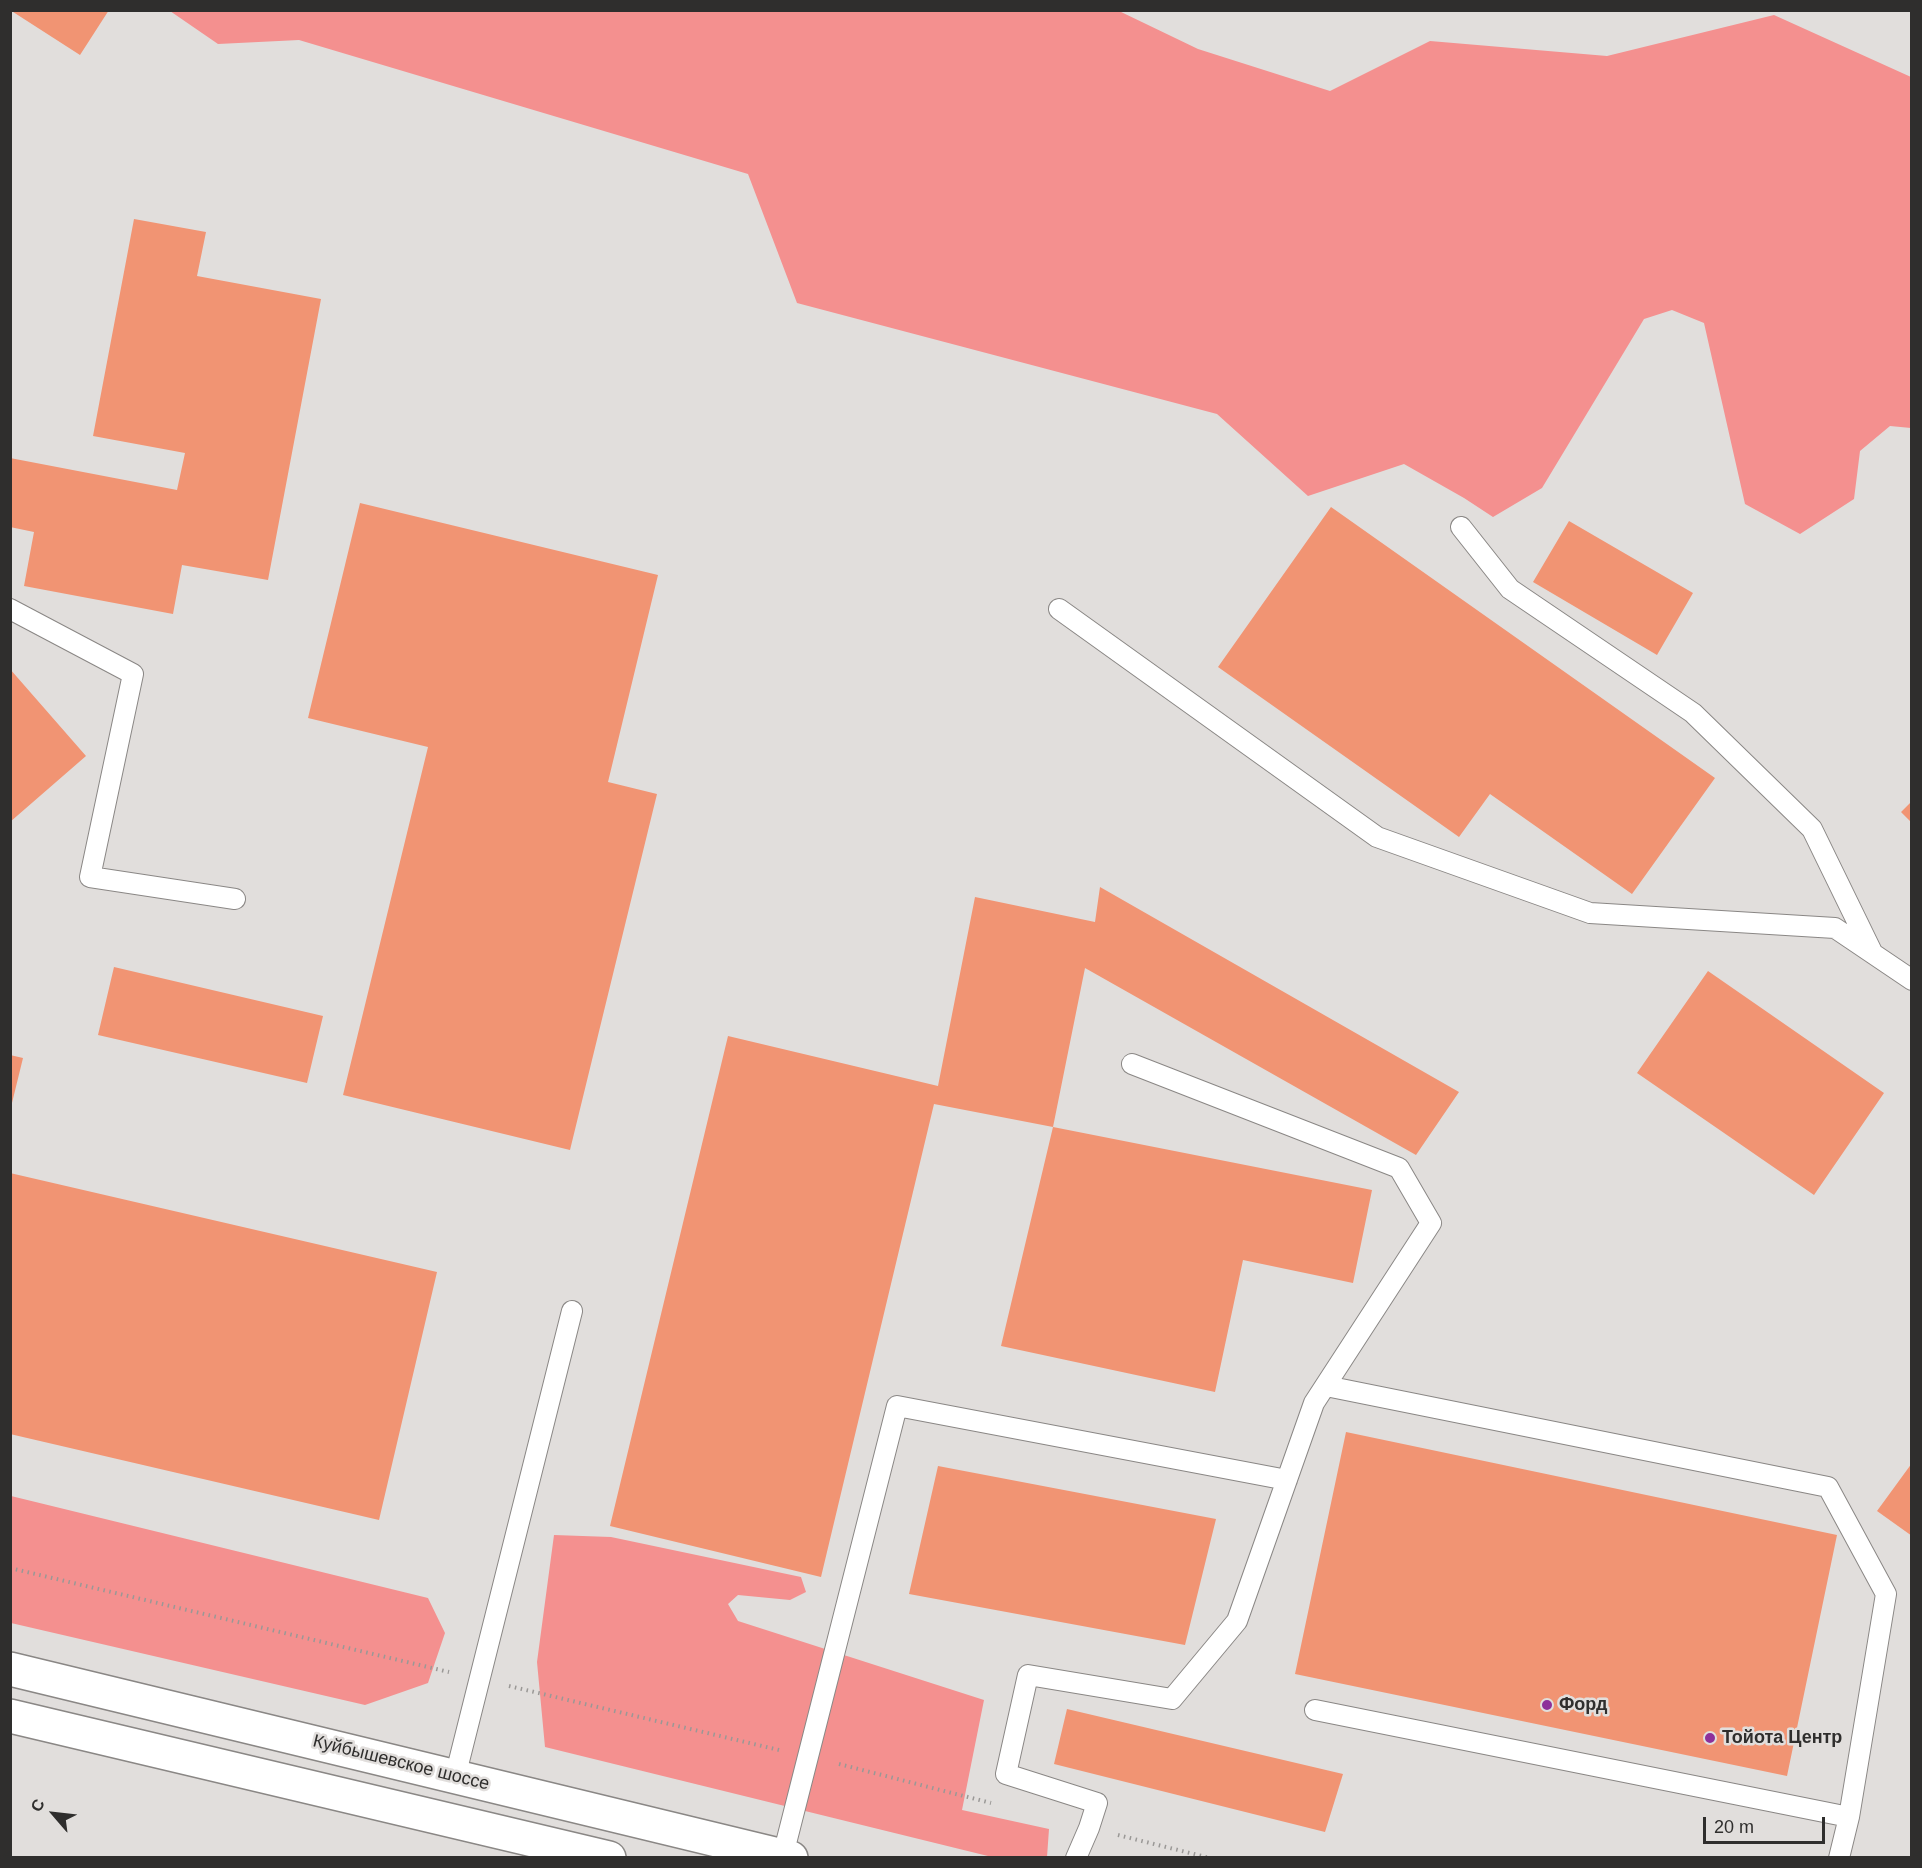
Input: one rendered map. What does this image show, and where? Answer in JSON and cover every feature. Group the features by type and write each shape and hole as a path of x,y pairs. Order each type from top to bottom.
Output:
{"main road":[{"name":"Куйбышевское шоссе","path":"10,1669 787,1856"},
{"path":"10,1716 609,1857"}],"lane":[{"path":"1461,527 1510,589 1693,713 1812,829 1873,954"},
{"path":"10,609 133,674 90,877 235,899"},
{"path":"1059,609 1377,837 1590,913 1835,928 1911,980"},
{"path":"1076,1857 1097,1803 1006,1774 1028,1675 1172,1699 1237,1621 1314,1403 1431,1223 1399,1168 1132,1064"},
{"path":"455,1777 572,1311"},
{"path":"1326,1386 1828,1487 1886,1594 1849,1817 1839,1857"},
{"path":"787,1856 808,1757 897,1406 1287,1480"},
{"path":"1315,1710 1849,1817"}],"path":[{"path":"10,1569 808,1757 999,1805"},
{"path":"1089,1828 1210,1857"}],"shaded area":[{"path":"170,11 1119,11 1198,49 1330,91 1430,41 1607,56 1774,15 1911,77 1911,428 1890,426 1860,451 1854,499 1800,534 1745,504 1704,323 1672,310 1644,319 1542,488 1493,517 1404,464 1308,496 1217,414 797,303 748,174 299,40 218,44"},
{"path":"11,1496 428,1598 445,1633 428,1683 365,1705 11,1623"},
{"path":"554,1535 611,1537 801,1577 806,1592 790,1600 738,1595 728,1604 738,1621 984,1700 962,1810 1049,1829 1047,1857 992,1857 545,1747 537,1662"}],"building":[{"path":"10,10 109,10 80,55"},
{"path":"134,219 206,232 197,276 321,299 268,580 182,565 173,614 24,586 34,532 10,527 10,458 177,490 185,453 93,436"},
{"path":"360,503 658,575 608,782 657,794 570,1150 343,1095 428,747 308,718"},
{"path":"1331,507 1715,778 1632,894 1490,794 1459,837 1218,667"},
{"path":"1569,521 1693,593 1657,655 1533,582"},
{"path":"10,669 86,756 10,822"},
{"path":"1912,801 1912,823 1901,812"},
{"path":"1100,887 1459,1092 1416,1155 1085,968 1053,1127 934,1104 821,1577 610,1526 728,1036 938,1086 975,897 1095,922"},
{"path":"114,967 323,1016 307,1083 98,1035"},
{"path":"1708,971 1884,1093 1814,1195 1637,1073"},
{"path":"10,1055 23,1058 11,1107 10,1107"},
{"path":"1053,1127 1372,1190 1353,1283 1243,1260 1215,1392 1001,1346"},
{"path":"10,1173 437,1272 379,1520 10,1434"},
{"path":"1346,1432 1837,1535 1787,1776 1295,1674"},
{"path":"1912,1463 1912,1536 1877,1511"},
{"path":"938,1466 1216,1519 1185,1645 909,1594"},
{"path":"1067,1709 1343,1774 1325,1832 1054,1764"}],"place":[{"name":"Форд","path":"1547,1705"},
{"name":"Тойота Центр","path":"1710,1738"}]}
